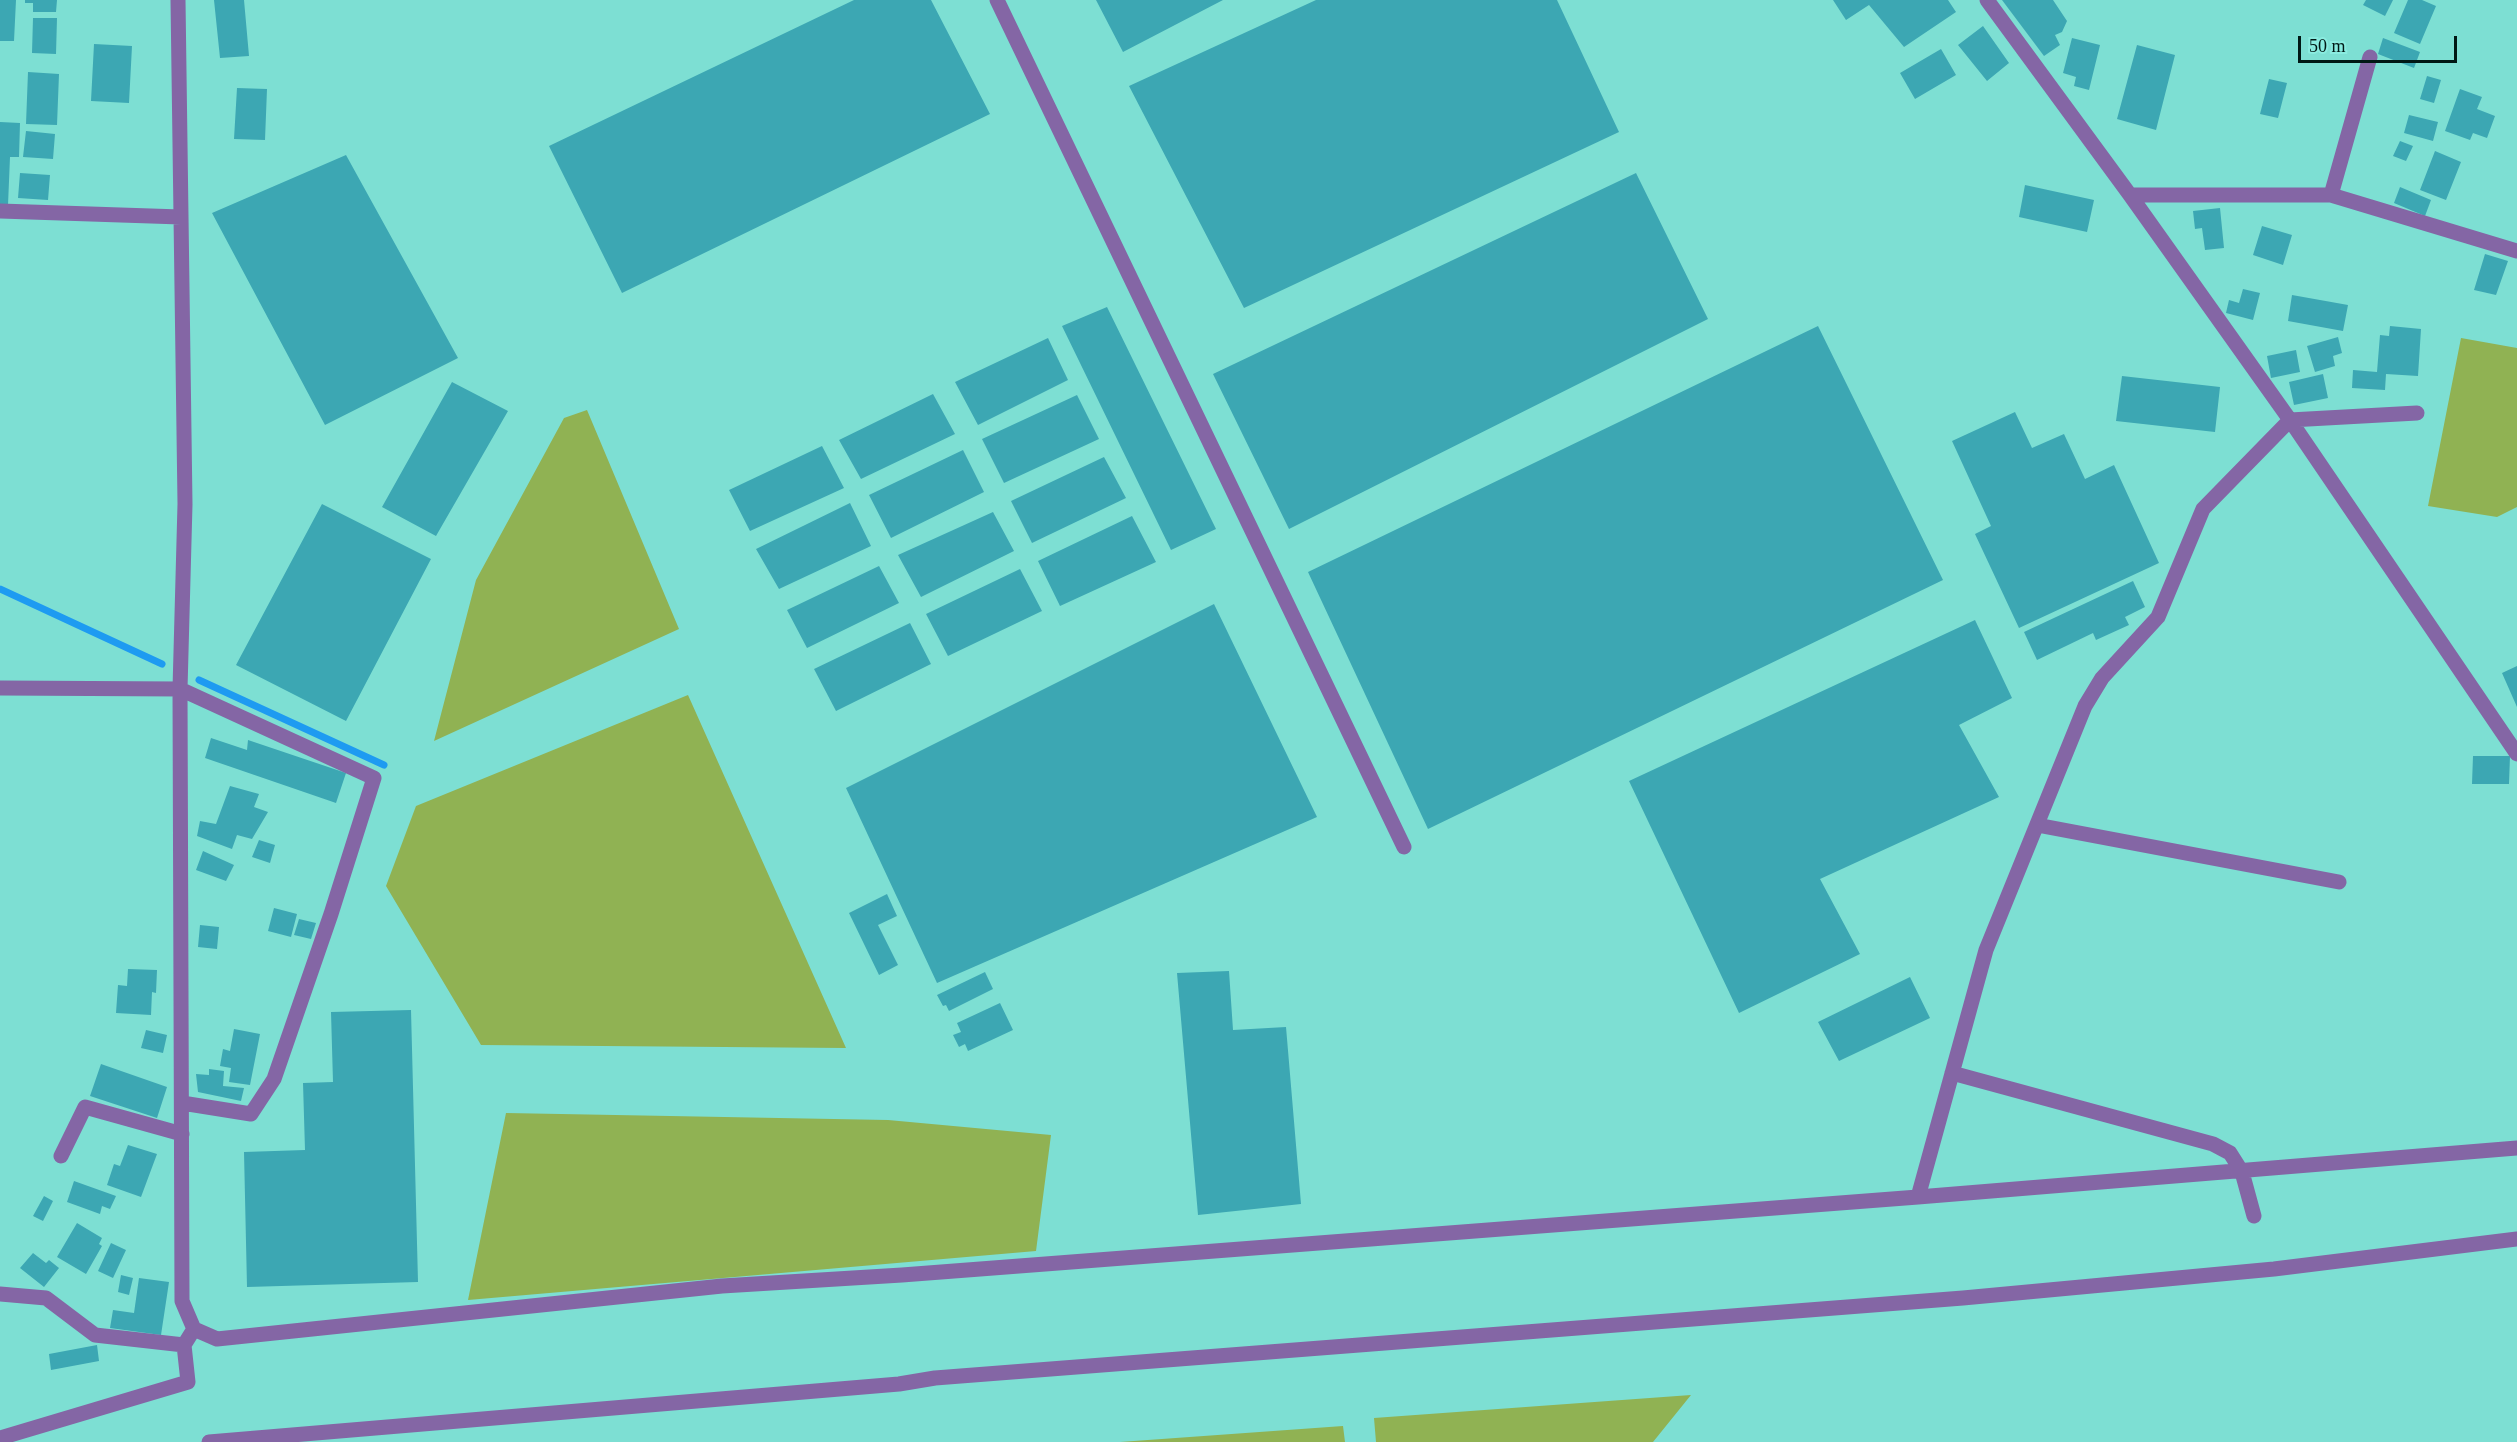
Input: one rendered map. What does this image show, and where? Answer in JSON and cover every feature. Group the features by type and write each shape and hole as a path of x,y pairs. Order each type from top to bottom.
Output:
{"street":[{"path":"178,0 185,504 180,689 182,1301 194,1329 217,1339 722,1286 902,1275 1918,1197 2517,1148"},
{"path":"997,0 1404,847"},
{"path":"1988,0 2290,420 2517,754"},
{"path":"2331,195 2370,57"},
{"path":"2130,195 2331,195 2517,251"},
{"path":"0,211 181,217"},
{"path":"1918,1197 1986,950 2085,706 2102,678 2158,617 2203,509 2290,420 2417,413"},
{"path":"0,688 180,689 374,778 331,914 274,1079 251,1114 182,1103"},
{"path":"2037,825 2339,882"},
{"path":"1952,1073 2213,1144 2230,1153 2242,1172 2254,1216"},
{"path":"61,1156 85,1107 182,1134"},
{"path":"209,1442 899,1384 935,1378 1962,1298 2274,1269 2517,1239"},
{"path":"0,1294 46,1298 95,1335 184,1345"},
{"path":"0,1438 188,1382 184,1345 194,1329"}],"green space":[{"path":"2461,338 2517,348 2517,507 2497,517 2428,506"},
{"path":"587,410 679,629 434,741 476,580 564,418"},
{"path":"688,695 846,1048 481,1045 386,886 416,806"},
{"path":"506,1113 888,1120 1051,1135 1036,1251 468,1300"},
{"path":"1691,1395 1653,1442 1376,1442 1374,1418"},
{"path":"1343,1426 1345,1442 1120,1442"}],"building":[{"path":"0,0 16,0 14,41 0,41"},
{"path":"25,0 57,0 56,12 33,12 33,3 25,3"},
{"path":"214,0 244,0 249,56 220,58"},
{"path":"854,0 931,0 990,114 622,293 549,146"},
{"path":"1096,0 1223,0 1123,52"},
{"path":"1316,0 1557,0 1619,132 1244,308 1129,86"},
{"path":"1833,0 1948,0 1956,12 1904,47 1869,5 1846,20"},
{"path":"2002,0 2053,0 2067,21 2062,32 2055,35 2060,45 2044,56"},
{"path":"2366,0 2393,0 2385,16 2363,5"},
{"path":"2408,0 2422,0 2436,6 2420,44 2394,33"},
{"path":"33,18 57,18 56,54 32,53"},
{"path":"1983,26 2009,63 1987,81 1958,45"},
{"path":"2072,38 2100,45 2089,90 2074,86 2076,77 2063,73"},
{"path":"2383,38 2420,52 2414,68 2378,54"},
{"path":"94,44 132,46 129,103 91,101"},
{"path":"2137,45 2175,55 2156,130 2117,119"},
{"path":"1941,49 1956,75 1915,99 1900,73"},
{"path":"28,72 59,74 57,125 26,124"},
{"path":"2427,76 2441,80 2434,103 2420,99"},
{"path":"2269,79 2287,83 2278,118 2260,114"},
{"path":"237,88 267,89 265,140 234,139"},
{"path":"2460,89 2482,97 2477,109 2495,116 2487,138 2473,133 2470,140 2445,131"},
{"path":"2409,115 2438,122 2433,141 2404,133"},
{"path":"0,122 20,123 19,157 10,157 8,205 0,205"},
{"path":"26,131 55,134 53,159 23,157"},
{"path":"2400,141 2413,146 2406,161 2393,156"},
{"path":"2435,151 2461,162 2446,200 2420,190"},
{"path":"346,155 458,358 325,425 212,213"},
{"path":"20,173 50,175 48,200 18,198"},
{"path":"1636,173 1708,319 1289,529 1213,374"},
{"path":"2025,185 2094,200 2087,232 2019,217"},
{"path":"2400,187 2431,200 2425,216 2394,203"},
{"path":"2220,208 2224,248 2205,250 2202,228 2195,229 2193,211"},
{"path":"2262,226 2292,235 2283,265 2253,255"},
{"path":"2485,254 2508,261 2496,295 2474,290"},
{"path":"2243,289 2260,293 2253,320 2226,313 2229,300 2239,303"},
{"path":"2292,295 2348,305 2343,331 2288,321"},
{"path":"1107,307 1216,529 1171,550 1062,326"},
{"path":"1818,326 1943,580 1428,829 1308,572"},
{"path":"2390,326 2421,329 2418,376 2386,374 2385,390 2352,388 2353,370 2377,372 2380,335 2389,336"},
{"path":"2338,337 2342,353 2333,356 2335,366 2315,372 2307,346"},
{"path":"1048,338 1068,380 978,425 955,382"},
{"path":"2296,350 2300,372 2271,378 2267,356"},
{"path":"2323,374 2328,398 2294,405 2289,382"},
{"path":"2122,376 2220,387 2215,432 2116,421"},
{"path":"452,382 508,411 436,536 382,507"},
{"path":"933,394 955,434 861,479 839,440"},
{"path":"1077,395 1099,439 1004,483 982,439"},
{"path":"2015,412 2032,448 2064,434 2085,479 2114,465 2159,563 2019,628 1975,534 1991,526 1952,441"},
{"path":"822,446 844,488 750,531 729,490"},
{"path":"963,450 984,492 891,538 869,495"},
{"path":"1104,457 1126,498 1032,543 1011,501"},
{"path":"850,503 871,546 779,589 756,549"},
{"path":"322,504 431,559 346,721 236,665"},
{"path":"993,512 1014,551 921,597 898,555"},
{"path":"1132,516 1156,562 1060,606 1038,561"},
{"path":"879,566 899,603 807,648 787,610"},
{"path":"1020,569 1042,611 948,656 926,614"},
{"path":"2133,581 2145,607 2125,617 2129,625 2096,640 2093,633 2037,660 2024,632"},
{"path":"1214,604 1317,817 937,983 846,788"},
{"path":"1975,620 2012,698 1959,725 1999,797 1820,879 1860,954 1739,1013 1629,781"},
{"path":"910,623 931,664 836,711 814,669"},
{"path":"2517,666 2517,707 2502,673"},
{"path":"211,738 247,750 248,740 346,773 336,803 205,758"},
{"path":"2473,756 2510,756 2509,784 2472,784"},
{"path":"230,786 259,794 254,807 268,812 252,839 237,835 232,849 197,836 200,821 216,824"},
{"path":"259,840 275,845 270,863 252,857"},
{"path":"203,851 234,865 226,881 196,870"},
{"path":"887,894 897,916 878,925 898,965 879,975 849,913"},
{"path":"274,908 297,914 291,937 268,931"},
{"path":"299,919 316,923 311,939 294,935"},
{"path":"200,925 219,927 217,949 198,947"},
{"path":"128,969 157,970 156,993 152,992 151,1015 116,1013 118,985 127,986"},
{"path":"1229,971 1233,1030 1286,1027 1301,1204 1198,1215 1177,973"},
{"path":"985,972 993,989 949,1011 946,1005 943,1006 937,995"},
{"path":"1910,977 1930,1018 1839,1061 1818,1022"},
{"path":"1000,1003 1013,1030 968,1051 965,1044 959,1047 953,1035 961,1032 957,1023"},
{"path":"411,1010 418,1282 247,1287 244,1152 305,1150 303,1083 333,1082 331,1012"},
{"path":"234,1029 260,1034 250,1085 229,1082 231,1068 220,1066 223,1049 230,1051"},
{"path":"146,1030 167,1035 163,1053 141,1048"},
{"path":"101,1064 167,1087 157,1118 90,1096"},
{"path":"209,1069 224,1071 223,1086 244,1088 241,1101 198,1092 196,1074 209,1075"},
{"path":"128,1145 157,1154 141,1197 107,1185 114,1164 120,1166"},
{"path":"74,1181 116,1196 110,1209 102,1206 100,1214 67,1202"},
{"path":"44,1196 53,1201 43,1221 33,1216"},
{"path":"77,1223 102,1238 99,1244 102,1246 86,1274 57,1257"},
{"path":"111,1243 126,1250 113,1278 98,1271"},
{"path":"33,1253 46,1263 49,1260 59,1268 44,1287 20,1268"},
{"path":"121,1275 133,1278 129,1295 118,1292"},
{"path":"139,1278 169,1282 161,1335 110,1328 113,1310 134,1313"},
{"path":"97,1345 99,1361 51,1370 49,1354"}],"waterway":[{"path":"0,589 162,664"},
{"path":"199,680 384,765"}]}
